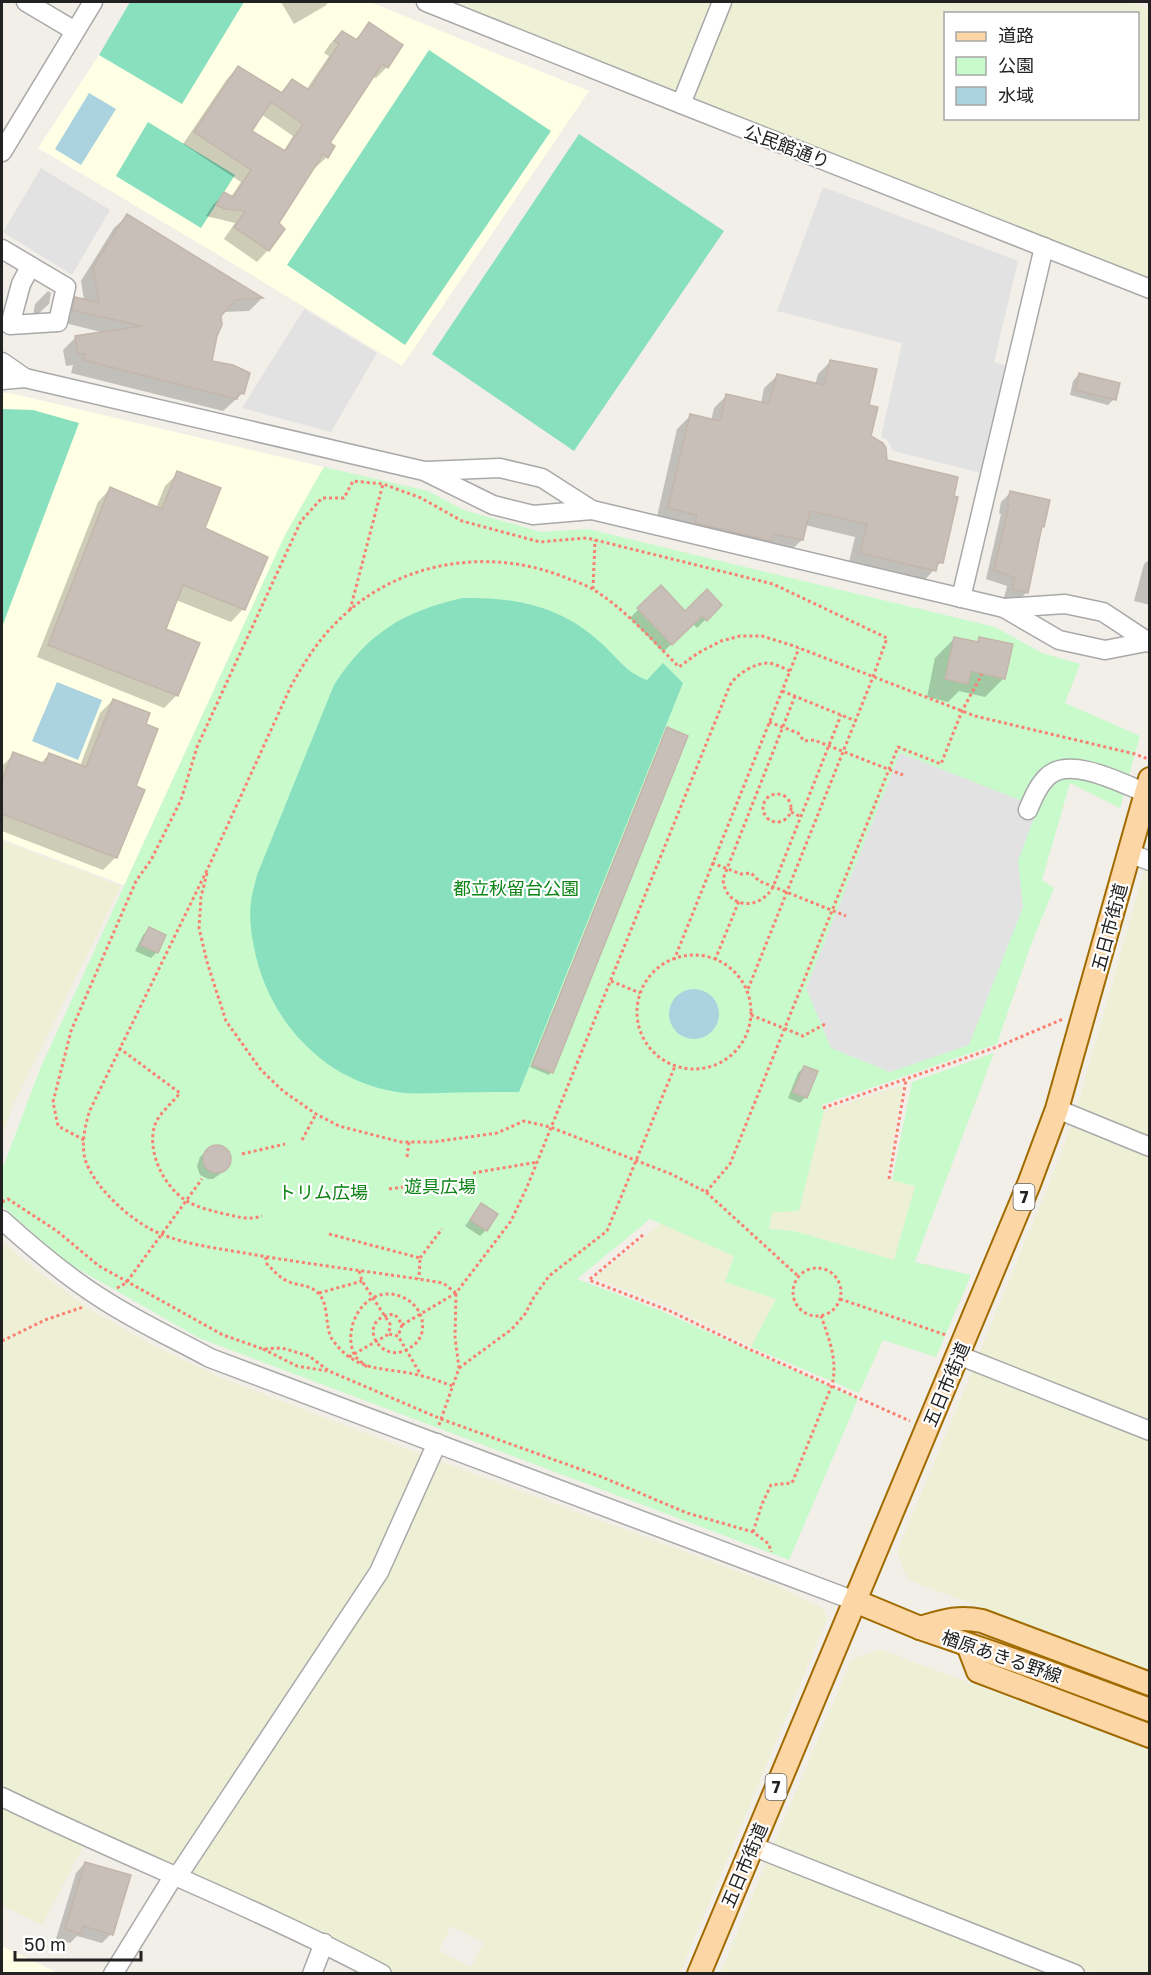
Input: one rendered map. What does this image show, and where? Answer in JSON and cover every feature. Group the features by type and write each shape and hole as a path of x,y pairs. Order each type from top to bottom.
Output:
{"main road":[{"name":"五日市街道","path":"699,1974 1029,1184 1057,1109 1086,1010 1139,857 1148,786"},
{"name":"楢原あきる野線","path":"855,1601 920,1628 1149,1710"},
{"path":"920,1628 952,1618 982,1621 1149,1684"},
{"path":"968,1645 978,1671 1149,1736"}],"street":[{"path":"26,2 75,32"},
{"path":"2,153 93,2"},
{"name":"公民館通り","path":"426,2 1149,289"},
{"path":"681,105 722,2"},
{"path":"962,598 1044,247"},
{"path":"2,249 30,267"},
{"path":"2,362 25,378"},
{"path":"2,380 25,378 424,471 483,500 533,515 591,510 1004,608 1059,640 1105,650 1148,642"},
{"path":"483,500 479,489 480,478 488,468"},
{"path":"424,471 500,468 542,478 591,510"},
{"path":"542,514 550,508 553,494 551,484"},
{"path":"1004,608 1065,604 1103,612 1148,642"},
{"path":"1059,640 1048,627 1050,614 1065,604"},
{"path":"1105,650 1116,642 1119,631 1115,620"},
{"path":"1028,810 1038,787 1048,776 1059,769 1073,768 1148,786"},
{"path":"1057,1109 1149,1147"},
{"path":"2,1220 41,1255 109,1294 142,1322 210,1358 438,1435 855,1601"},
{"path":"958,1354 1149,1431"},
{"path":"113,1974 173,1877 181,1871 379,1572 438,1435"},
{"path":"2,1797 88,1839 324,1943 382,1974"},
{"path":"752,1846 1075,1974"},
{"path":"312,1974 324,1943"}],"path":[{"path":"84,1140 58,1126 53,1102 71,1031 136,881 151,860 181,800 197,747 301,521 322,498 344,498 353,481 383,484 421,498 462,521 540,542 587,538 773,584 887,638 748,989"},
{"path":"350,610 383,484"},
{"path":"592,589 595,540"},
{"path":"456,1293 443,1283 266,1257 160,1234 129,1215 110,1197 89,1168 85,1158 84,1140 90,1110 209,866 291,686 305,662 332,626 350,610 376,591 404,576 432,567 478,561 500,561 546,569 592,589 626,615 679,667 698,653 722,641 740,636 762,636 975,716 1149,759"},
{"path":"674,960 799,648"},
{"path":"398,1336 402,1325 456,1293 511,1221 538,1161 550,1126 734,678 752,667 768,663 790,671"},
{"path":"706,1192 730,1164 898,747 941,764 962,711 982,674"},
{"path":"781,691 856,720"},
{"path":"795,696 726,868 723,888 729,896 739,901 749,905 759,903 768,897 841,715"},
{"path":"769,722 798,733 804,741 814,740 903,775"},
{"path":"780,794 788,799 790,812 785,819 774,821 766,816 764,803 770,796 780,794"},
{"path":"754,800 764,803"},
{"path":"790,812 801,817"},
{"path":"712,863 741,874 751,873 759,881 846,916"},
{"path":"209,866 201,897 198,928 226,1021 261,1070 283,1091 316,1114 339,1126 401,1142 461,1139 497,1133 524,1121 550,1126 671,1174 706,1192 798,1276"},
{"path":"716,960 739,901"},
{"path":"684,956 702,956 716,960 737,974 748,989 752,1009 749,1029 740,1047 725,1061 706,1068 686,1069 667,1063 652,1051 641,1034 637,1013 640,993 650,976 665,963 684,956"},
{"path":"611,981 640,993"},
{"path":"823,1108 997,1047 1086,1010"},
{"path":"751,1015 803,1036 827,1023"},
{"path":"119,1048 180,1093 157,1121 152,1138 155,1158 173,1190 186,1201 201,1208 252,1220 262,1216"},
{"path":"459,1368 512,1329 525,1314 549,1276 607,1231 675,1066"},
{"path":"890,1179 906,1079"},
{"path":"302,1140 316,1114"},
{"path":"407,1157 409,1142"},
{"path":"242,1154 285,1144"},
{"path":"473,1173 538,1161"},
{"path":"2,1341 45,1320 109,1294 126,1283 202,1179"},
{"path":"389,1189 409,1186"},
{"path":"2,1202 8,1198 57,1232 99,1266 223,1335 263,1349 297,1366 329,1371"},
{"path":"419,1279 420,1258 442,1229"},
{"path":"329,1234 420,1258"},
{"path":"643,1235 589,1280 670,1311 749,1349 927,1428"},
{"path":"266,1257 266,1263 276,1274 288,1282 306,1286 319,1293 330,1335 339,1349 349,1357 367,1367 421,1375 453,1386"},
{"path":"812,1267 826,1269 839,1280 840,1299 836,1307 821,1316 806,1314 794,1302 792,1293 798,1276 804,1270 812,1267"},
{"path":"359,1271 362,1281 390,1324 389,1334"},
{"path":"319,1293 362,1281"},
{"path":"438,1435 441,1419 459,1368 455,1337 456,1293"},
{"path":"367,1367 354,1355 351,1339 352,1326 363,1306 374,1298 388,1294 401,1295 421,1314 423,1324 416,1344 397,1353 388,1352 380,1347 372,1333 377,1319 384,1315 394,1314 402,1325"},
{"path":"840,1299 946,1335"},
{"path":"753,1532 771,1485 792,1483 832,1385 834,1354 821,1316"},
{"path":"349,1357 389,1334 398,1336 421,1375"},
{"path":"263,1349 282,1348 309,1356 329,1371 441,1419 602,1477 687,1513 753,1532 769,1544 771,1554"}],"shaded area":[{"path":"130,2 370,2 589,91 402,366 38,148 99,55"},
{"path":"448,2 716,2 682,87 671,90"},
{"path":"729,2 1130,2 1149,9 1149,281 696,100 693,90"},
{"path":"41,168 110,210 72,275 3,232"},
{"path":"823,187 1018,261 994,362 1006,366 981,473 893,451 887,440 881,437 902,343 777,311"},
{"path":"304,309 377,353 331,432 242,408"},
{"path":"2,393 324,467 285,535 124,885 2,839"},
{"path":"900,753 1038,807 1018,861 1023,907 969,1045 890,1072 831,1048 806,988"},
{"path":"2,841 121,886 13,1105 2,1136"},
{"path":"1145,867 1150,869 1149,1137 1077,1108"},
{"path":"903,1085 887,1178 915,1186 894,1260 794,1231 769,1229 772,1211 799,1211 824,1111"},
{"path":"1072,1124 1149,1155 1149,1425 978,1356"},
{"path":"661,1223 734,1256 725,1282 776,1299 751,1347 672,1308 595,1278"},
{"path":"2,1241 88,1308 149,1343 217,1376 428,1457 386,1550 179,1869 2,1793"},
{"path":"973,1369 1149,1440 1149,1670 908,1580 897,1552"},
{"path":"435,1459 782,1588 824,1609 827,1619 680,1973 393,1973 330,1941 183,1873 383,1574","holes":["451,1926 484,1943 471,1967 439,1951"]},
{"path":"879,1649 1149,1750 1149,1973 1094,1973 773,1846 851,1660"},
{"path":"2,1802 85,1843 42,1925 2,1905"},
{"path":"768,1858 1058,1974 720,1974"},
{"path":"2,1946 58,1973 2,1973"}],"green space":[{"path":"130,2 244,2 182,104 99,55"},
{"path":"429,50 551,131 405,345 287,265"},
{"path":"148,122 235,175 201,228 116,176"},
{"path":"579,134 724,231 574,451 432,354"},
{"path":"2,409 33,410 79,423 2,627"},
{"name":"都立秋留台公園","path":"324,467 428,491 464,510 541,532 588,529 995,627 1042,653 1080,664 1065,703 1140,736 1120,808 1070,783 1042,880 1054,888 1029,950 997,1044 822,1105 824,1111 799,1211 772,1212 769,1229 794,1231 894,1260 915,1186 892,1180 912,1082 994,1053 915,1262 971,1275 936,1357 883,1340 859,1393 751,1347 776,1299 725,1282 734,1256 650,1219 577,1279 659,1310 858,1399 789,1560 199,1338 66,1262 2,1206 2,1170 40,1069 285,535"},
{"path":"463,598 500,599 553,612 585,630 639,677 647,680 663,663 683,683 519,1092 405,1093 377,1088 350,1077 327,1063 287,1024 261,974 252,936 251,902 257,875 334,685 373,638 388,627 422,610"}],"water":[{"path":"89,93 116,109 81,165 55,149"},
{"path":"57,682 102,700 78,760 32,741"},
{"path":"694,989 712,996 719,1014 712,1032 694,1039 676,1032 669,1014 676,996"}],"building":[{"path":"369,22 403,45 388,68 382,64 330,143 335,146 328,158 323,154 279,223 285,229 269,251 234,227 245,211 225,209 216,205 224,192 233,197 251,170 194,132 238,66 282,93 292,79 309,90 339,44 334,41 342,31 357,40","holes":["271,102 303,124 285,151 252,131"]},
{"path":"127,214 263,298 235,300 221,316 222,325 217,336 212,361 233,365 250,373 244,394 239,392 237,399 83,360 85,354 78,354 75,336 142,326 72,310 75,297 99,303 93,267"},
{"path":"830,360 877,369 869,405 878,407 871,436 883,443 887,460 958,477 954,496 958,497 943,563 938,562 936,571 860,553 867,524 810,511 803,540 773,534 772,541 695,523 697,515 668,508 690,414 720,421 726,394 769,404 777,374 824,385"},
{"path":"1079,373 1120,383 1116,400 1075,390"},
{"path":"177,471 221,488 205,528 268,557 245,610 183,585 166,629 200,643 178,696 48,645 110,487 162,509"},
{"path":"1010,491 1050,500 1028,593 1012,589 1015,578 994,570"},
{"path":"661,585 685,611 707,589 722,605 707,621 702,616 672,645 637,608"},
{"path":"954,637 978,642 979,637 1013,644 1005,679 971,671 968,684 945,679"},
{"path":"113,699 150,713 146,724 158,729 136,786 145,790 117,858 2,814 2,781 13,752 45,764 49,753 86,767"},
{"path":"667,727 688,736 553,1073 532,1065"},
{"path":"149,927 166,935 158,953 140,945"},
{"path":"804,1066 818,1071 807,1098 793,1092"},
{"path":"217,1145 227,1149 231,1159 227,1169 217,1173 207,1169 203,1159 207,1149"},
{"path":"481,1203 498,1214 487,1231 470,1220"},
{"path":"85,1862 131,1875 113,1935 83,1926 81,1934 65,1929"}],"park label":[{"name":"遊具広場","path":"440,1186"},
{"name":"トリム広場","path":"323,1192"}]}
